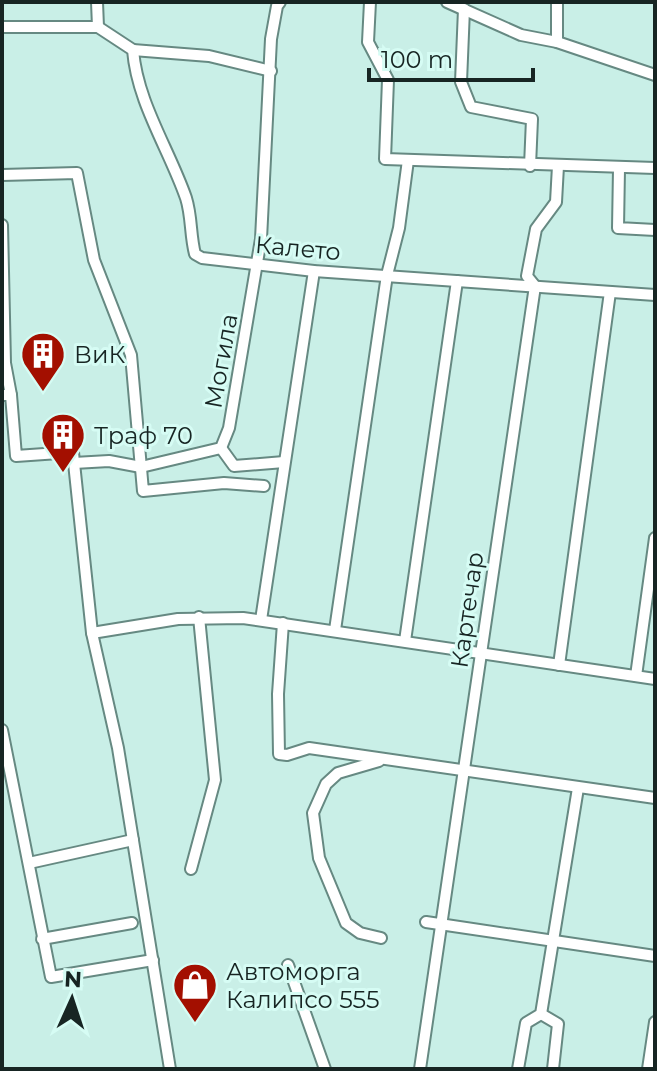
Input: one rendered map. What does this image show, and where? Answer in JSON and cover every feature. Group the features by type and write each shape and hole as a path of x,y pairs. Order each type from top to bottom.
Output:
{"street":[{"path":"97,2 98,27"},
{"name":"Могила","path":"221,448 229,428 258,265 271,39 280,2"},
{"path":"370,2 368,42 388,80 385,159 655,168"},
{"path":"447,2 521,35 557,42 655,75"},
{"path":"557,2 557,42"},
{"path":"464,9 461,82 471,107 532,119 530,166"},
{"path":"2,27 98,27 133,50 209,56 271,71"},
{"name":"Калето","path":"133,50 134,73 192,219 195,254 314,271 655,295"},
{"path":"335,630 387,275 399,228 408,160"},
{"name":"Картечар","path":"420,1069 535,286 527,276 536,229 556,202 558,166"},
{"path":"619,169 618,228 655,230"},
{"path":"2,175 77,173 94,260 131,355 143,491 224,483 264,486"},
{"path":"2,225 6,395 16,456 73,452 92,633 118,748 170,1069"},
{"path":"261,620 314,271"},
{"path":"405,641 457,281"},
{"path":"559,665 610,292"},
{"path":"74,463 109,461 141,467 221,448 234,466 284,462"},
{"path":"636,676 655,538"},
{"path":"92,633 199,617 261,620 655,679"},
{"path":"191,869 215,780 199,617"},
{"path":"283,623 279,754 287,755 309,748 655,798"},
{"path":"2,730 51,977 148,958 153,960"},
{"path":"381,938 360,933 346,923 319,858 313,813 326,784 338,773 386,759"},
{"path":"518,1069 526,1023 541,1014 578,788"},
{"path":"29,863 133,840"},
{"path":"426,922 655,956"},
{"path":"42,939 132,923"},
{"path":"288,965 325,1069"},
{"path":"541,1014 558,1024 553,1069"},
{"path":"648,1069 655,1022"}],"place":[{"name":"ВиК","path":"43,393"},
{"name":"Траф 70","path":"63,474"},
{"name":"Автоморга Калипсо 555","path":"195,1024"}]}
